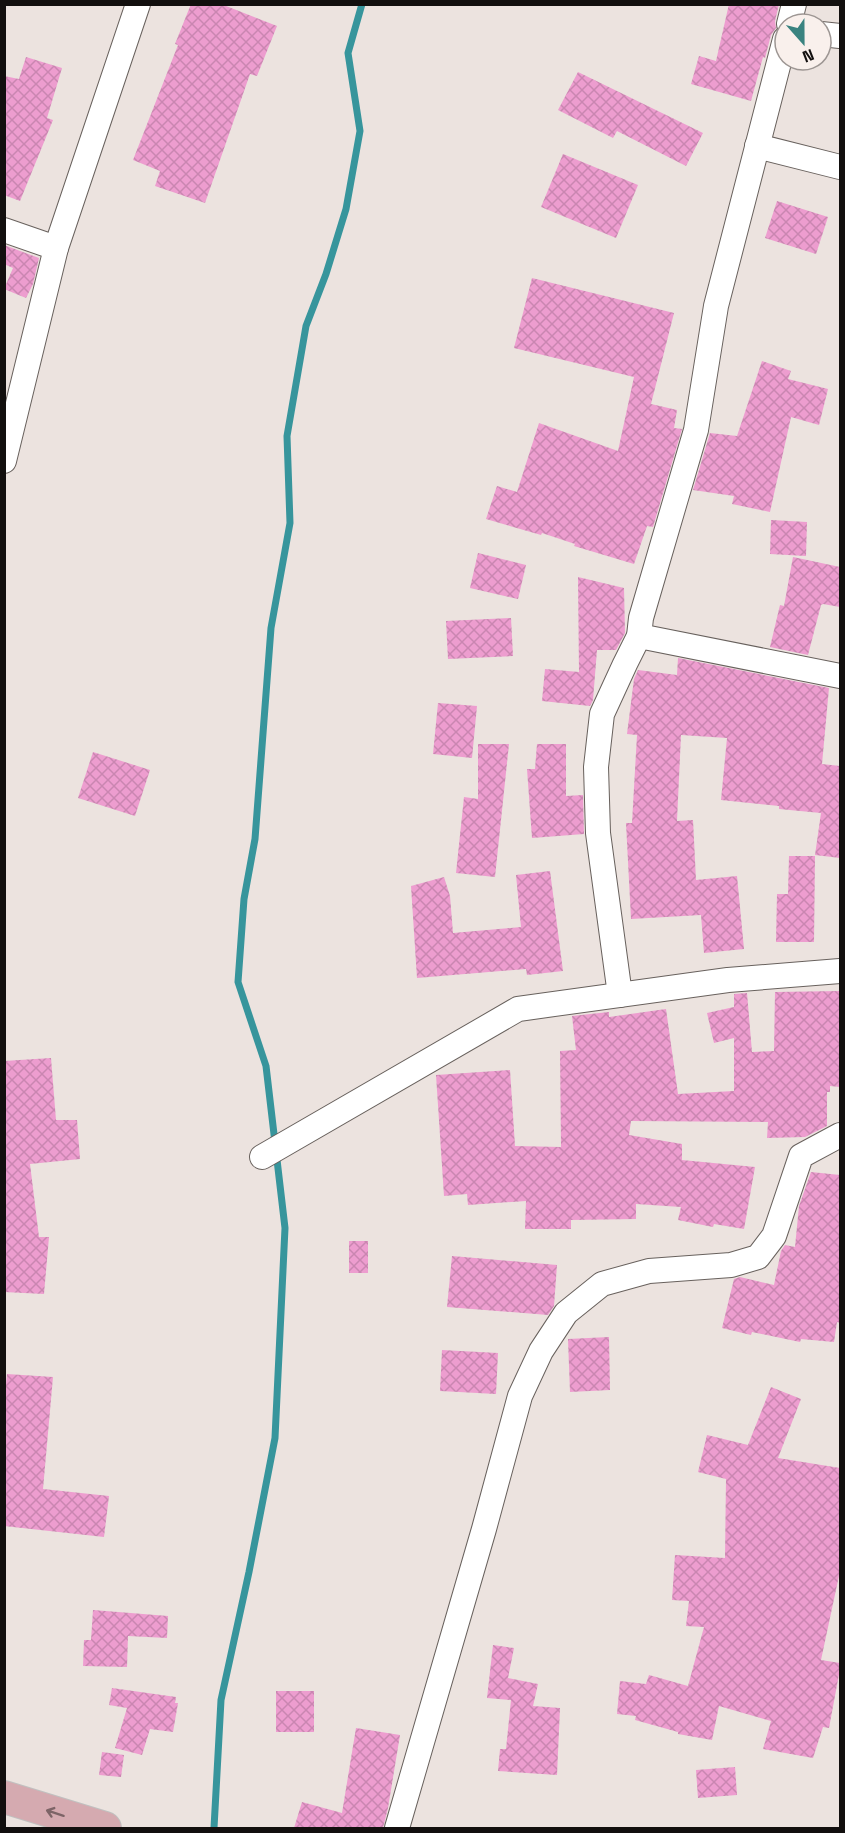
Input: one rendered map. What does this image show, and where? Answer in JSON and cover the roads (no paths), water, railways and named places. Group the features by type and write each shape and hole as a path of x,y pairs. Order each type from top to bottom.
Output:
{"main road":[{"path":"4,1797 105,1828"}],"street":[{"path":"4,461 56,248 138,4"},
{"path":"620,995 598,833 596,767 602,714 639,636 641,618 696,430 716,306 777,72"},
{"path":"758,146 840,167"},
{"path":"4,230 56,248"},
{"path":"639,636 840,676"},
{"path":"262,1157 518,1009 728,980 840,971"},
{"path":"397,1828 487,1519 520,1396 541,1351 566,1313 602,1284 649,1271 731,1265 758,1257 774,1236 801,1156 840,1135"}],"waterway":[{"path":"214,1828 221,1700 275,1438 285,1228 266,1066 238,982 244,899 255,839 271,628 290,523 287,436 306,326 326,274 346,209 360,131 348,53 362,4"}]}
